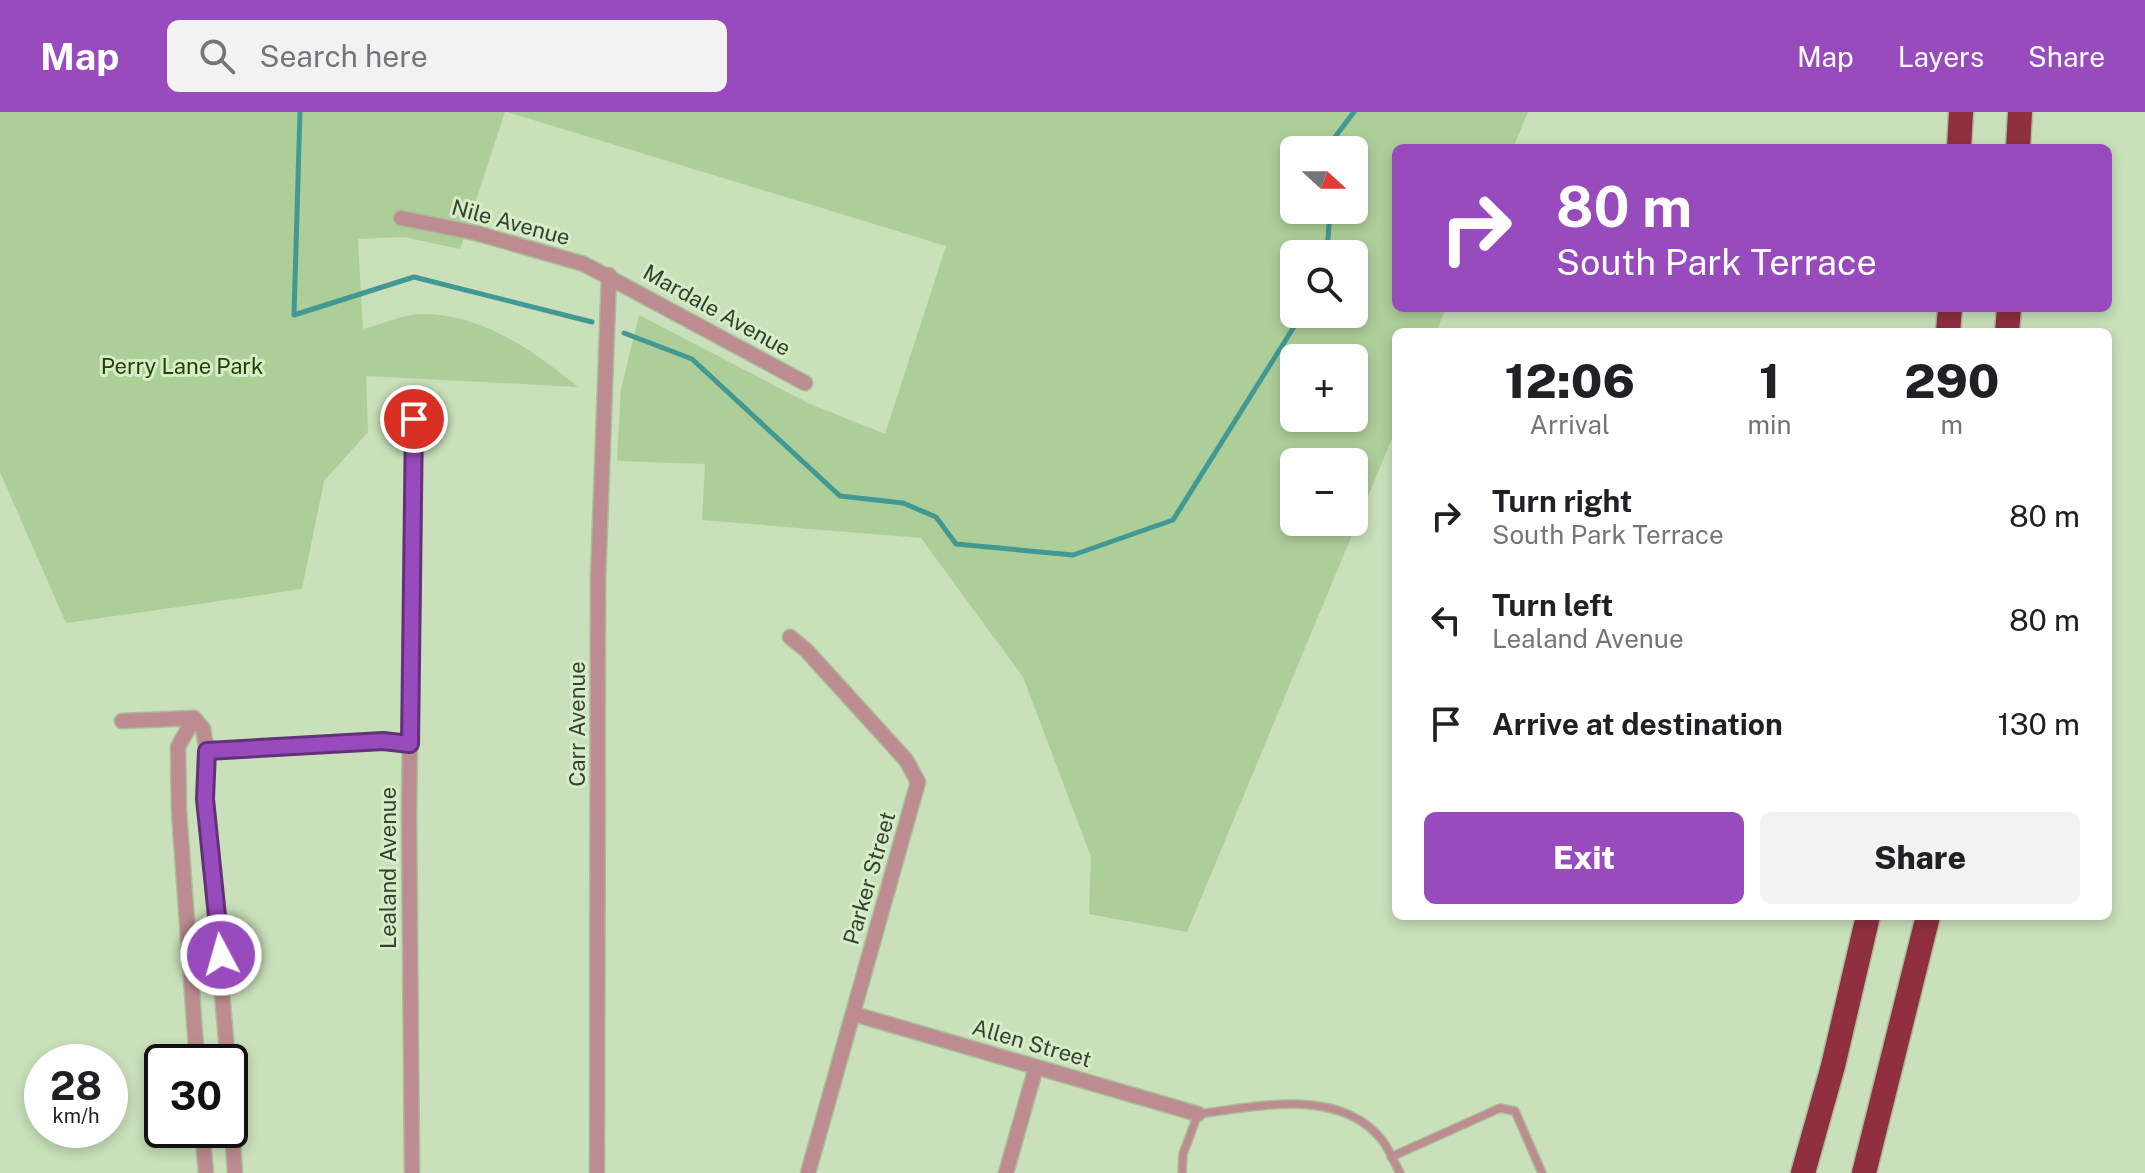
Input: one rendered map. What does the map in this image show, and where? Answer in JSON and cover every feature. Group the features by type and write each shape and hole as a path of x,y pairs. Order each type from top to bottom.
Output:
{"highway":[{"path":"1959,144 1961,112"},
{"path":"2018,144 2020,112"},
{"path":"1803,1173 1867,920"},
{"path":"1864,1173 1927,920"}],"street":[{"name":"Nile Avenue","path":"401,218 504,241 609,275"},
{"name":"Mardale Avenue","path":"609,275 805,383"},
{"name":"Carr Avenue","path":"597,1173 598,579 609,275"},
{"name":"Lealand Avenue","path":"412,1173 410,744 414,419"},
{"name":"Parker Street","path":"790,637 806,650 906,760 918,782 808,1173"},
{"path":"122,721 194,718"},
{"path":"194,718 203,729 207,751 205,799 226,1044"},
{"path":"194,718 178,747 179,811 196,1044"},
{"path":"207,751 371,741 410,744"},
{"name":"Allen Street","path":"854,1014 1198,1114"},
{"path":"1006,1173 1036,1067"},
{"path":"204,1148 206,1173"},
{"path":"233,1148 235,1173"}],"lane":[{"path":"1182,1173 1183,1154 1198,1114 1302,1101 1359,1120 1382,1140 1400,1173"},
{"path":"1391,1157 1500,1108 1515,1111 1542,1173"}],"green space":[{"name":"Perry Lane Park","path":"0,112 505,112 460,249 404,237 358,239 363,329 421,314 470,322 509,338 578,387 366,376 368,432 324,481 302,589 66,623 0,472"},
{"path":"507,112 1528,112 1515,144 1392,144 1392,312 1444,312 1438,328 1392,328 1392,439 1368,496 1368,448 1280,448 1280,536 1352,536 1187,932 1089,914 1091,857 1023,677 921,538 702,520 705,464 617,461 621,389 639,315 810,404 885,434 946,246"}],"waterway":[{"path":"300,112 294,315 414,277 592,322"},
{"path":"1336,136 1354,112"},
{"path":"1328,240 1329,224"},
{"path":"624,333 692,359 840,496 903,503 936,517 956,544 1073,555 1173,520 1293,328"}],"route":[{"path":"221,955 205,799 207,751 383,741 410,744 414,419"}]}
